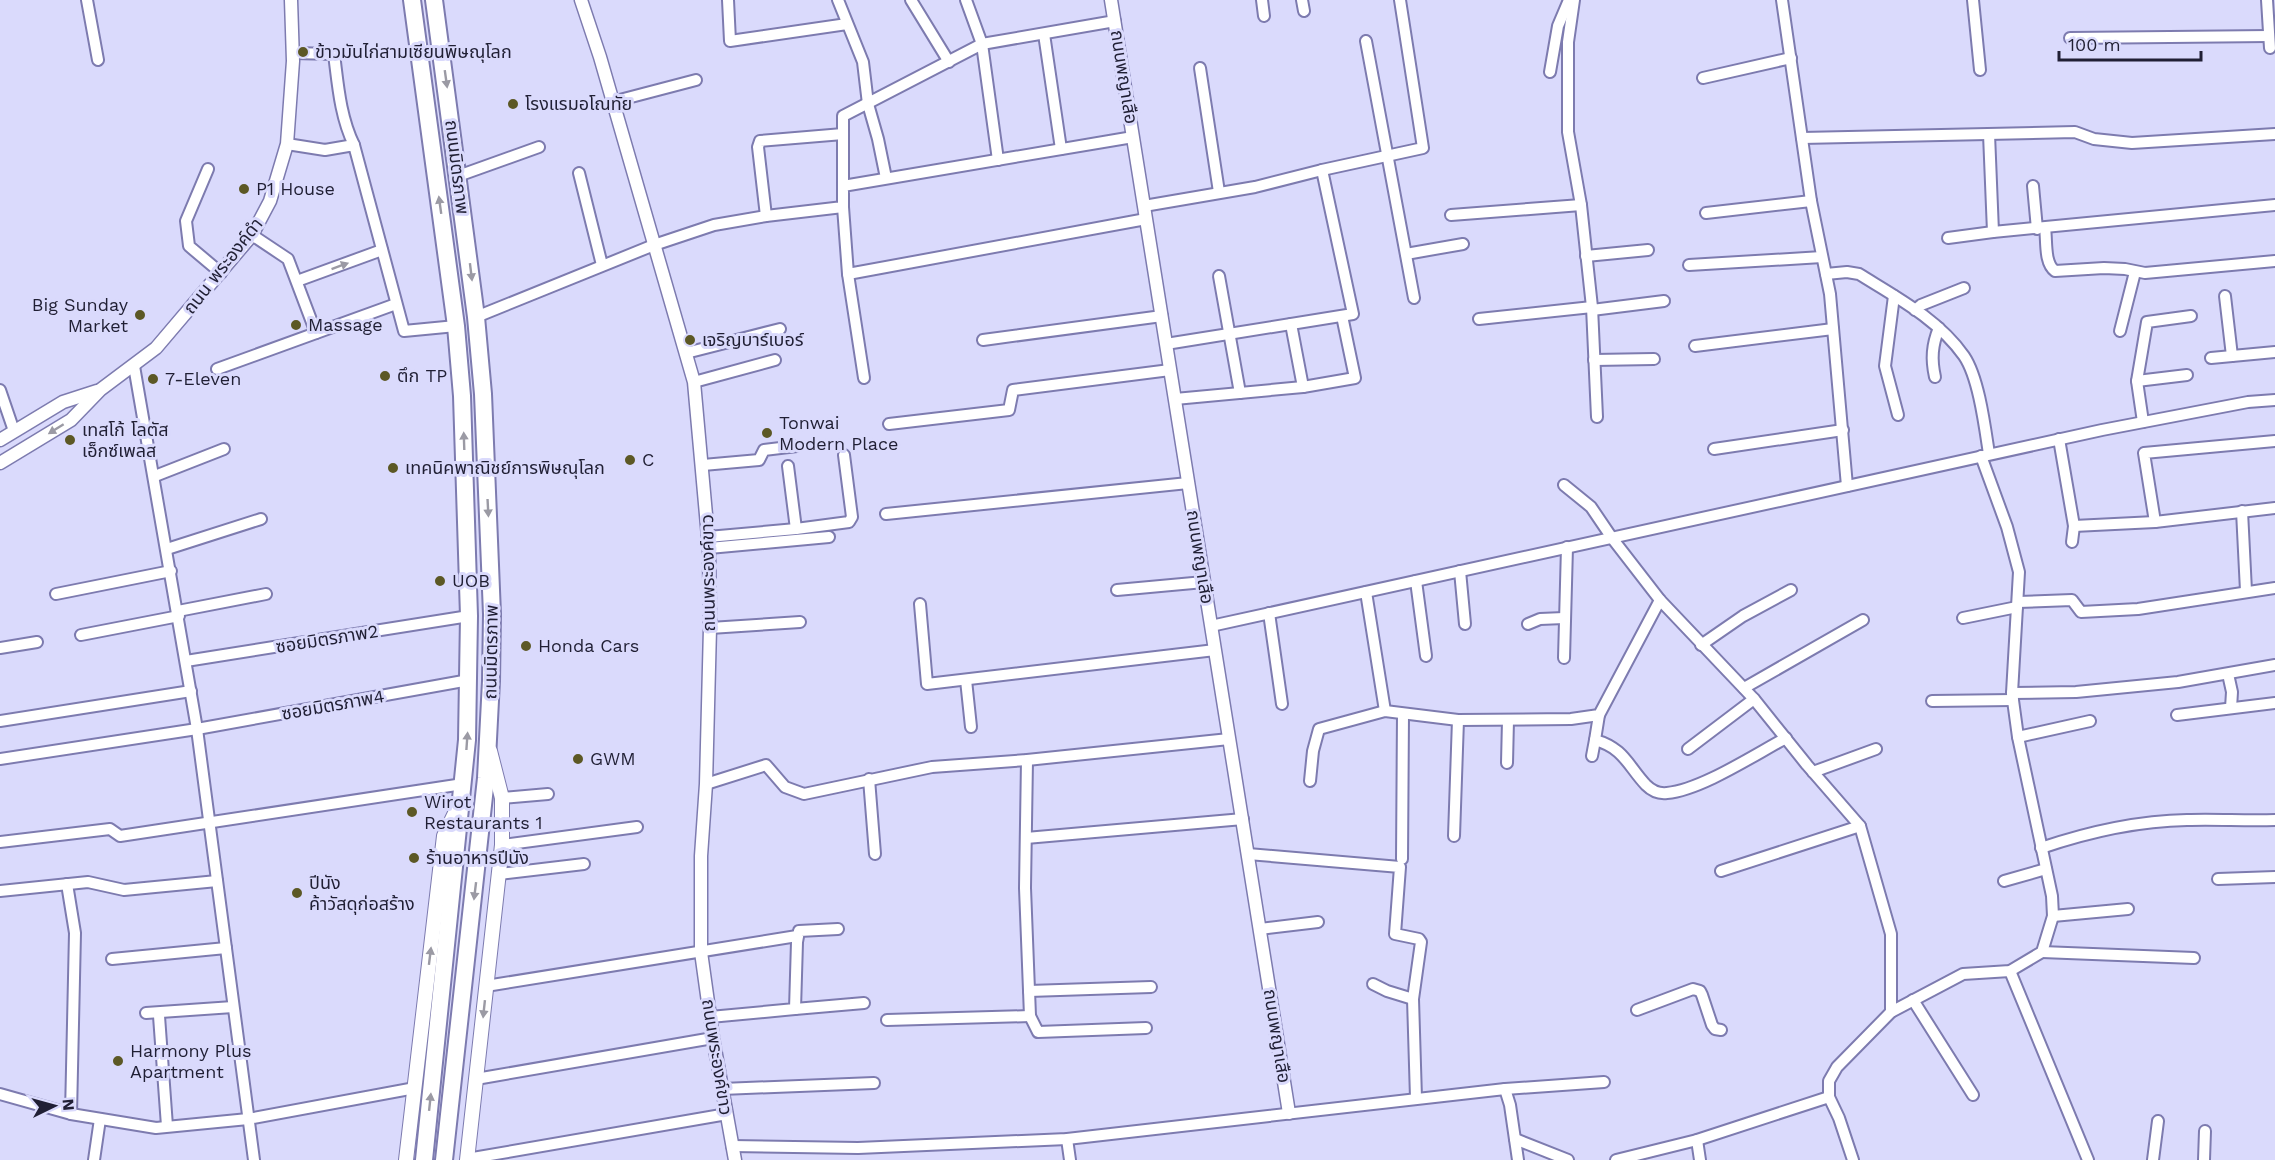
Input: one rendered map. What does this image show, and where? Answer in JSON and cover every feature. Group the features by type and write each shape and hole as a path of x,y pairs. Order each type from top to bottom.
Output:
{"main road":[{"name":"ถนนมิตรภาพ","path":"435,0 476,317 483,394 491,603 488,744 481,835 444,1160"},
{"name":"ถนนมิตรภาพ","path":"412,2 456,326 462,396 469,616 469,680 463,791 424,1160"},
{"path":"467,1160 502,845 502,798 488,744"},
{"path":"406,1160 444,836 463,791"}],"street":[{"path":"87,0 98,60"},
{"name":"ถนน พระองค์ดำ","path":"100,390 156,348 252,235 270,201 287,144 293,53 291,0"},
{"name":"ถนนพระองค์ขาว","path":"581,0 694,382 703,465 710,628 706,784 701,856 701,952 713,1038 735,1160"},
{"path":"728,0 730,40 847,24"},
{"path":"838,0 863,62 868,104 886,178"},
{"path":"911,0 949,62"},
{"path":"966,0 982,44 998,160"},
{"name":"ถนนพญาเสือ","path":"1111,0 1289,1113"},
{"path":"1262,0 1264,16"},
{"path":"848,274 1145,212 1219,192 1255,187 1423,148 1400,0"},
{"path":"1550,72 1558,26 1569,0"},
{"path":"1574,0 1568,42 1568,132 1581,205 1592,308 1597,417"},
{"path":"1782,0 1811,201 1826,274 1847,486"},
{"path":"1973,0 1980,70"},
{"path":"2267,0 2270,48"},
{"path":"864,378 848,274 843,207 843,116 982,44 1115,21"},
{"path":"1044,34 1061,149"},
{"path":"2070,38 2269,36"},
{"path":"1366,41 1414,298"},
{"path":"293,53 334,54 341,107 354,145 404,331 456,326"},
{"path":"1703,78 1791,58"},
{"path":"1200,68 1219,192"},
{"path":"612,102 696,80"},
{"path":"1802,138 2075,132 2094,139 2132,143 2275,134"},
{"path":"766,216 758,152 760,141 843,134"},
{"path":"1989,134 1993,232"},
{"path":"843,186 1133,137"},
{"path":"287,144 325,150 354,145"},
{"path":"458,176 539,147"},
{"path":"208,169 186,221 189,246 221,273"},
{"path":"1166,344 1353,314 1322,170"},
{"path":"579,173 602,265"},
{"path":"2032,186 2048,260 2050,267 2055,271 2104,268 2145,273 2275,261"},
{"path":"1706,213 1811,201"},
{"path":"1451,215 1581,205"},
{"path":"1948,238 2174,213 2275,205"},
{"path":"476,317 602,265 714,225 843,207"},
{"path":"252,235 288,259 316,333"},
{"path":"1406,254 1463,244"},
{"path":"297,281 382,250"},
{"path":"1586,256 1648,250"},
{"path":"1689,265 1821,257"},
{"path":"1826,274 1847,272 1859,274 1939,328 1965,357 1979,397 1985,455 2019,572 2013,696 2018,736 2052,896 2053,916 2042,952"},
{"path":"2120,331 2135,272"},
{"path":"1219,276 1240,393"},
{"path":"1915,310 1921,305 1964,288"},
{"path":"1894,296 1885,366 1898,415"},
{"path":"2225,296 2232,356"},
{"path":"1479,319 1664,301"},
{"path":"217,369 396,304"},
{"path":"983,340 1162,316"},
{"path":"1175,399 1303,387 1355,378 1342,316"},
{"path":"2143,422 2137,381 2147,322 2191,316"},
{"path":"1291,324 1303,387"},
{"path":"1935,377 1932,355 1934,340 1939,328"},
{"path":"686,353 780,329"},
{"path":"1695,346 1833,329"},
{"path":"2211,358 2275,352"},
{"path":"694,382 775,360"},
{"path":"1594,360 1654,360"},
{"path":"134,366 155,476 197,729 254,1160"},
{"path":"889,424 1009,411 1013,390 1170,370"},
{"path":"2137,381 2187,375"},
{"path":"0,390 14,431"},
{"path":"0,440 63,402 100,390"},
{"path":"0,463 71,420 100,390"},
{"path":"1211,626 2059,439 2248,402 2275,400"},
{"path":"1714,449 1843,430"},
{"path":"2059,439 2074,526 2072,542"},
{"path":"2155,522 2144,453 2275,441"},
{"path":"703,465 759,460 764,450 797,446"},
{"path":"155,476 224,450"},
{"path":"708,542 845,524 851,520 844,455"},
{"path":"788,466 796,529"},
{"path":"886,514 1188,483"},
{"path":"1564,485 1592,507 1612,538 1660,600 1754,699 1860,826 1891,934 1891,1012"},
{"path":"2074,526 2155,522 2275,508"},
{"path":"2242,512 2247,591"},
{"path":"167,549 261,519"},
{"path":"708,542 828,537"},
{"path":"1564,658 1567,548"},
{"path":"56,594 171,571"},
{"path":"1460,571 1465,624"},
{"path":"1416,581 1426,656"},
{"path":"1118,590 1204,582"},
{"path":"1963,618 2018,604 2072,600 2081,612 2138,609 2275,588"},
{"path":"1701,645 1743,616 1791,590"},
{"path":"1366,592 1385,711"},
{"path":"81,635 266,594"},
{"path":"1592,756 1599,715 1660,600"},
{"path":"920,604 927,684 1215,650"},
{"path":"1269,613 1282,704"},
{"name":"ซอยมิตรภาพ2","path":"186,661 469,616"},
{"path":"1528,624 1540,619 1564,618"},
{"path":"1744,688 1863,620"},
{"path":"710,628 800,622"},
{"path":"0,648 37,642"},
{"path":"1932,701 2178,682 2275,666"},
{"path":"2228,674 2232,692 2231,708"},
{"name":"ซอยมิตรภาพ4","path":"0,759 197,729 469,680"},
{"path":"966,680 971,728"},
{"path":"0,721 190,691"},
{"path":"1688,749 1754,699"},
{"path":"2177,715 2275,703"},
{"path":"1310,781 1312,751 1319,729 1385,711 1458,720 1571,718 1599,715"},
{"path":"1402,859 1403,714"},
{"path":"1455,836 1458,720"},
{"path":"1507,763 1508,720"},
{"path":"2018,736 2090,722"},
{"path":"1595,740 1607,743 1618,751 1647,786 1657,792 1667,793 1695,787 1786,738"},
{"path":"706,784 766,765 785,787 804,794 932,767 1027,760 1229,739"},
{"path":"1813,772 1875,749"},
{"path":"1027,760 1025,888 1030,1016 1038,1032 1146,1028"},
{"path":"869,779 875,854"},
{"path":"0,842 110,829 120,836 463,791"},
{"path":"502,798 549,794"},
{"path":"1026,838 1243,819"},
{"path":"2041,848 2086,833 2128,825 2186,820 2275,820"},
{"path":"1721,871 1860,826"},
{"path":"502,845 637,827"},
{"path":"1248,854 1400,867 1395,934 1419,939 1421,942 1413,999 1416,1098"},
{"path":"499,874 584,864"},
{"path":"2004,881 2046,869"},
{"path":"2218,879 2275,877"},
{"path":"0,891 88,882 124,890 217,881"},
{"path":"67,884 75,933 71,1114"},
{"path":"2053,916 2128,909"},
{"path":"1260,929 1318,922"},
{"path":"795,1009 799,931 838,929"},
{"path":"486,986 798,936"},
{"path":"112,959 226,948"},
{"path":"1853,1160 1839,1118 1829,1097 1829,1081 1836,1067 1891,1012 1963,974 2010,971 2042,952 2194,958"},
{"path":"2010,971 2088,1160"},
{"path":"1373,984 1413,999"},
{"path":"1029,991 1151,987"},
{"path":"1637,1010 1693,988 1700,991 1712,1025 1715,1029 1721,1030"},
{"path":"1913,1000 1973,1095"},
{"path":"710,1017 864,1003"},
{"path":"146,1013 233,1007"},
{"path":"159,1016 167,1126"},
{"path":"887,1020 1030,1016"},
{"path":"476,1079 713,1038"},
{"path":"732,1146 858,1148 1067,1139 1416,1098 1604,1082"},
{"path":"722,1089 874,1083"},
{"path":"0,1094 71,1114 134,1125 167,1126 248,1119 415,1088"},
{"path":"1505,1089 1510,1105 1518,1160"},
{"path":"1616,1160 1697,1140 1829,1097"},
{"path":"467,1160 727,1114"},
{"path":"94,1160 100,1119"},
{"path":"2153,1160 2158,1122"},
{"path":"2204,1160 2205,1131"},
{"path":"1067,1139 1070,1160"},
{"path":"1515,1139 1552,1157 1568,1160"},
{"path":"1697,1140 1700,1160"}],"place":[{"name":"ข้าวมันไก่สามเซียนพิษณุโลก","path":"303,52"},
{"name":"โรงแรมอโณทัย","path":"513,104"},
{"name":"P1 House","path":"244,189"},
{"name":"Big Sunday Market","path":"140,315"},
{"name":"Massage","path":"296,325"},
{"name":"เจริญบาร์เบอร์","path":"690,340"},
{"name":"ตึก TP","path":"385,376"},
{"name":"7-Eleven","path":"153,379"},
{"name":"Tonwai Modern Place","path":"767,433"},
{"name":"เทสโก้ โลตัส เอ็กซ์เพลส","path":"70,440"},
{"name":"C","path":"630,460"},
{"name":"เทคนิคพาณิชย์การพิษณุโลก","path":"393,468"},
{"name":"UOB","path":"440,581"},
{"name":"Honda Cars","path":"526,646"},
{"name":"GWM","path":"578,759"},
{"name":"Wirot Restaurants 1","path":"412,812"},
{"name":"ร้านอาหารปีนัง","path":"414,858"},
{"name":"ปีนัง ค้าวัสดุก่อสร้าง","path":"297,893"},
{"name":"Harmony Plus Apartment","path":"118,1061"}]}
